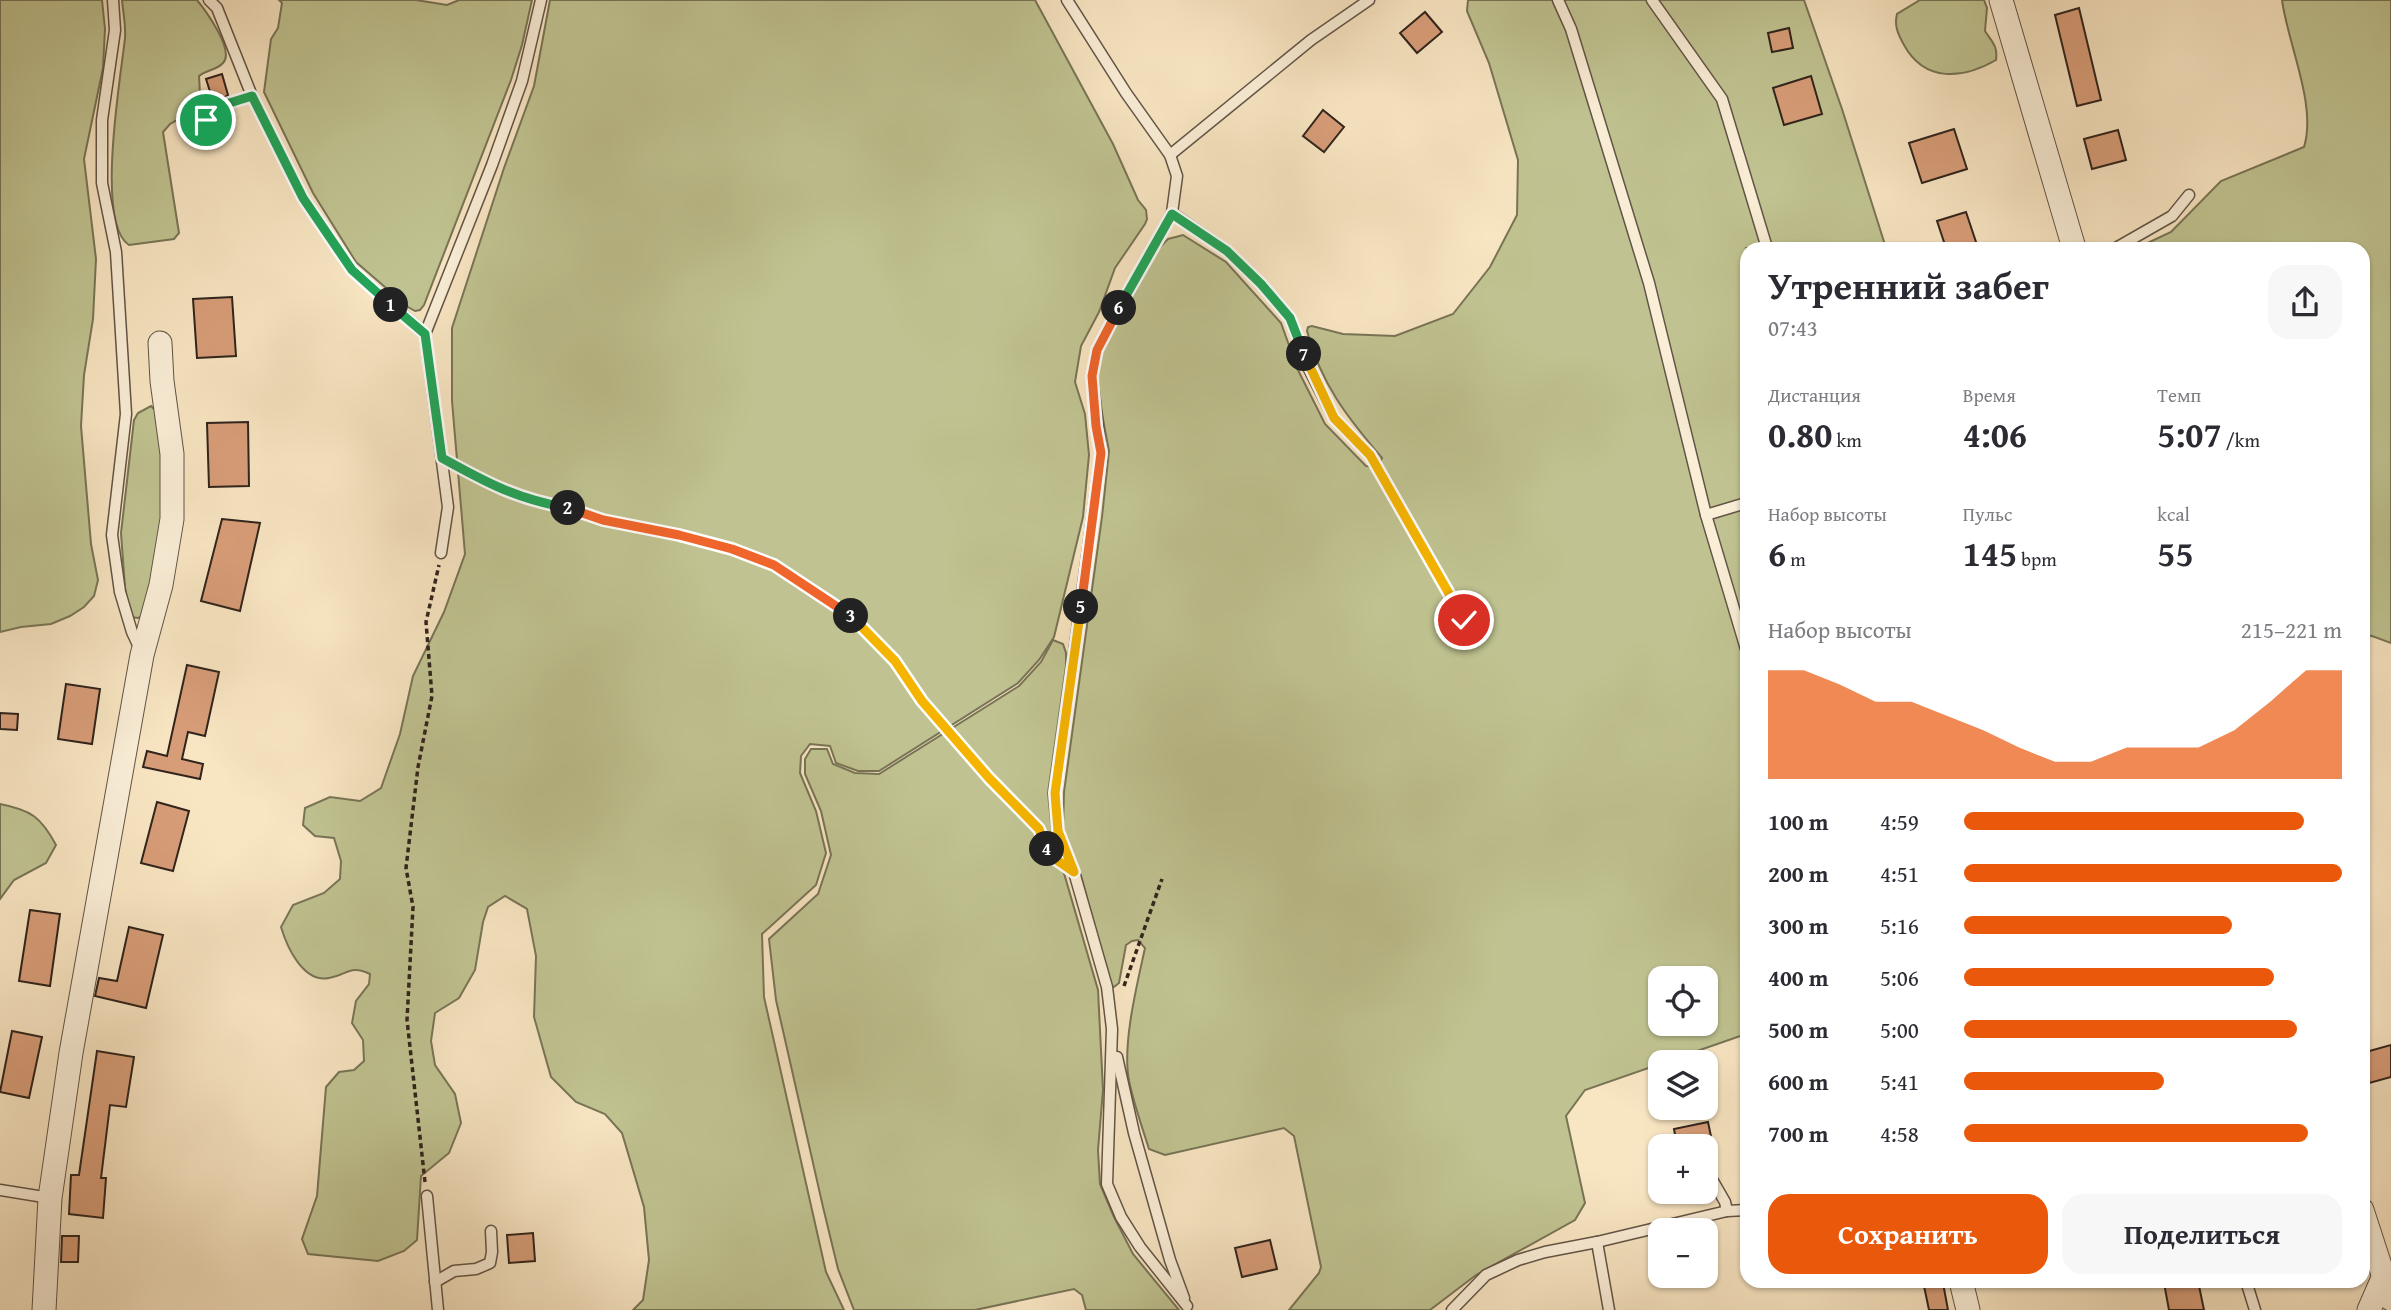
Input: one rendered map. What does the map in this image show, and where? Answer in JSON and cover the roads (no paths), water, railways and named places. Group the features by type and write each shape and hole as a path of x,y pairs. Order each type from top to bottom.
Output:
{"street":[{"path":"2001,0 2072,242"},
{"path":"44,1310 50,1198 71,1053 142,655 161,585 172,519 172,454 162,381 160,342"},
{"path":"2369,1310 2387,1289 2370,1235"},
{"path":"1963,1288 1968,1310"}],"lane":[{"path":"113,0 115,30 102,120 102,183 116,252 126,414 112,535 120,592 142,655"},
{"path":"209,0 217,8 252,96 303,198 352,270 425,334"},
{"path":"441,553 448,508 425,334 522,81 541,0"},
{"path":"1066,0 1170,155 1177,176 1172,214 1097,350 1092,376 1101,453 1055,793 1058,831 1074,872 1107,987 1112,1029 1134,1133 1170,1260 1188,1308"},
{"path":"1170,155 1311,40 1369,0"},
{"path":"1558,0 1571,29 1649,283 1706,515 1740,629"},
{"path":"1652,0 1722,99 1766,242"},
{"path":"206,120 226,104 252,96"},
{"path":"2126,242 2172,216 2189,195"},
{"path":"1172,214 1227,251 1261,284 1290,318 1308,367 1334,418 1370,455"},
{"path":"1706,515 1740,505"},
{"path":"1112,1029 1107,1184 1121,1217 1140,1247 1188,1308"},
{"path":"0,1190 50,1198"},
{"path":"1718,1190 1727,1212"},
{"path":"427,1196 438,1310"},
{"path":"1452,1310 1486,1275 1518,1260 1740,1211"},
{"path":"435,1282 454,1271 476,1269 489,1263 492,1252 491,1231"},
{"path":"1597,1242 1609,1310"},
{"path":"2248,1288 2255,1310"}]}
